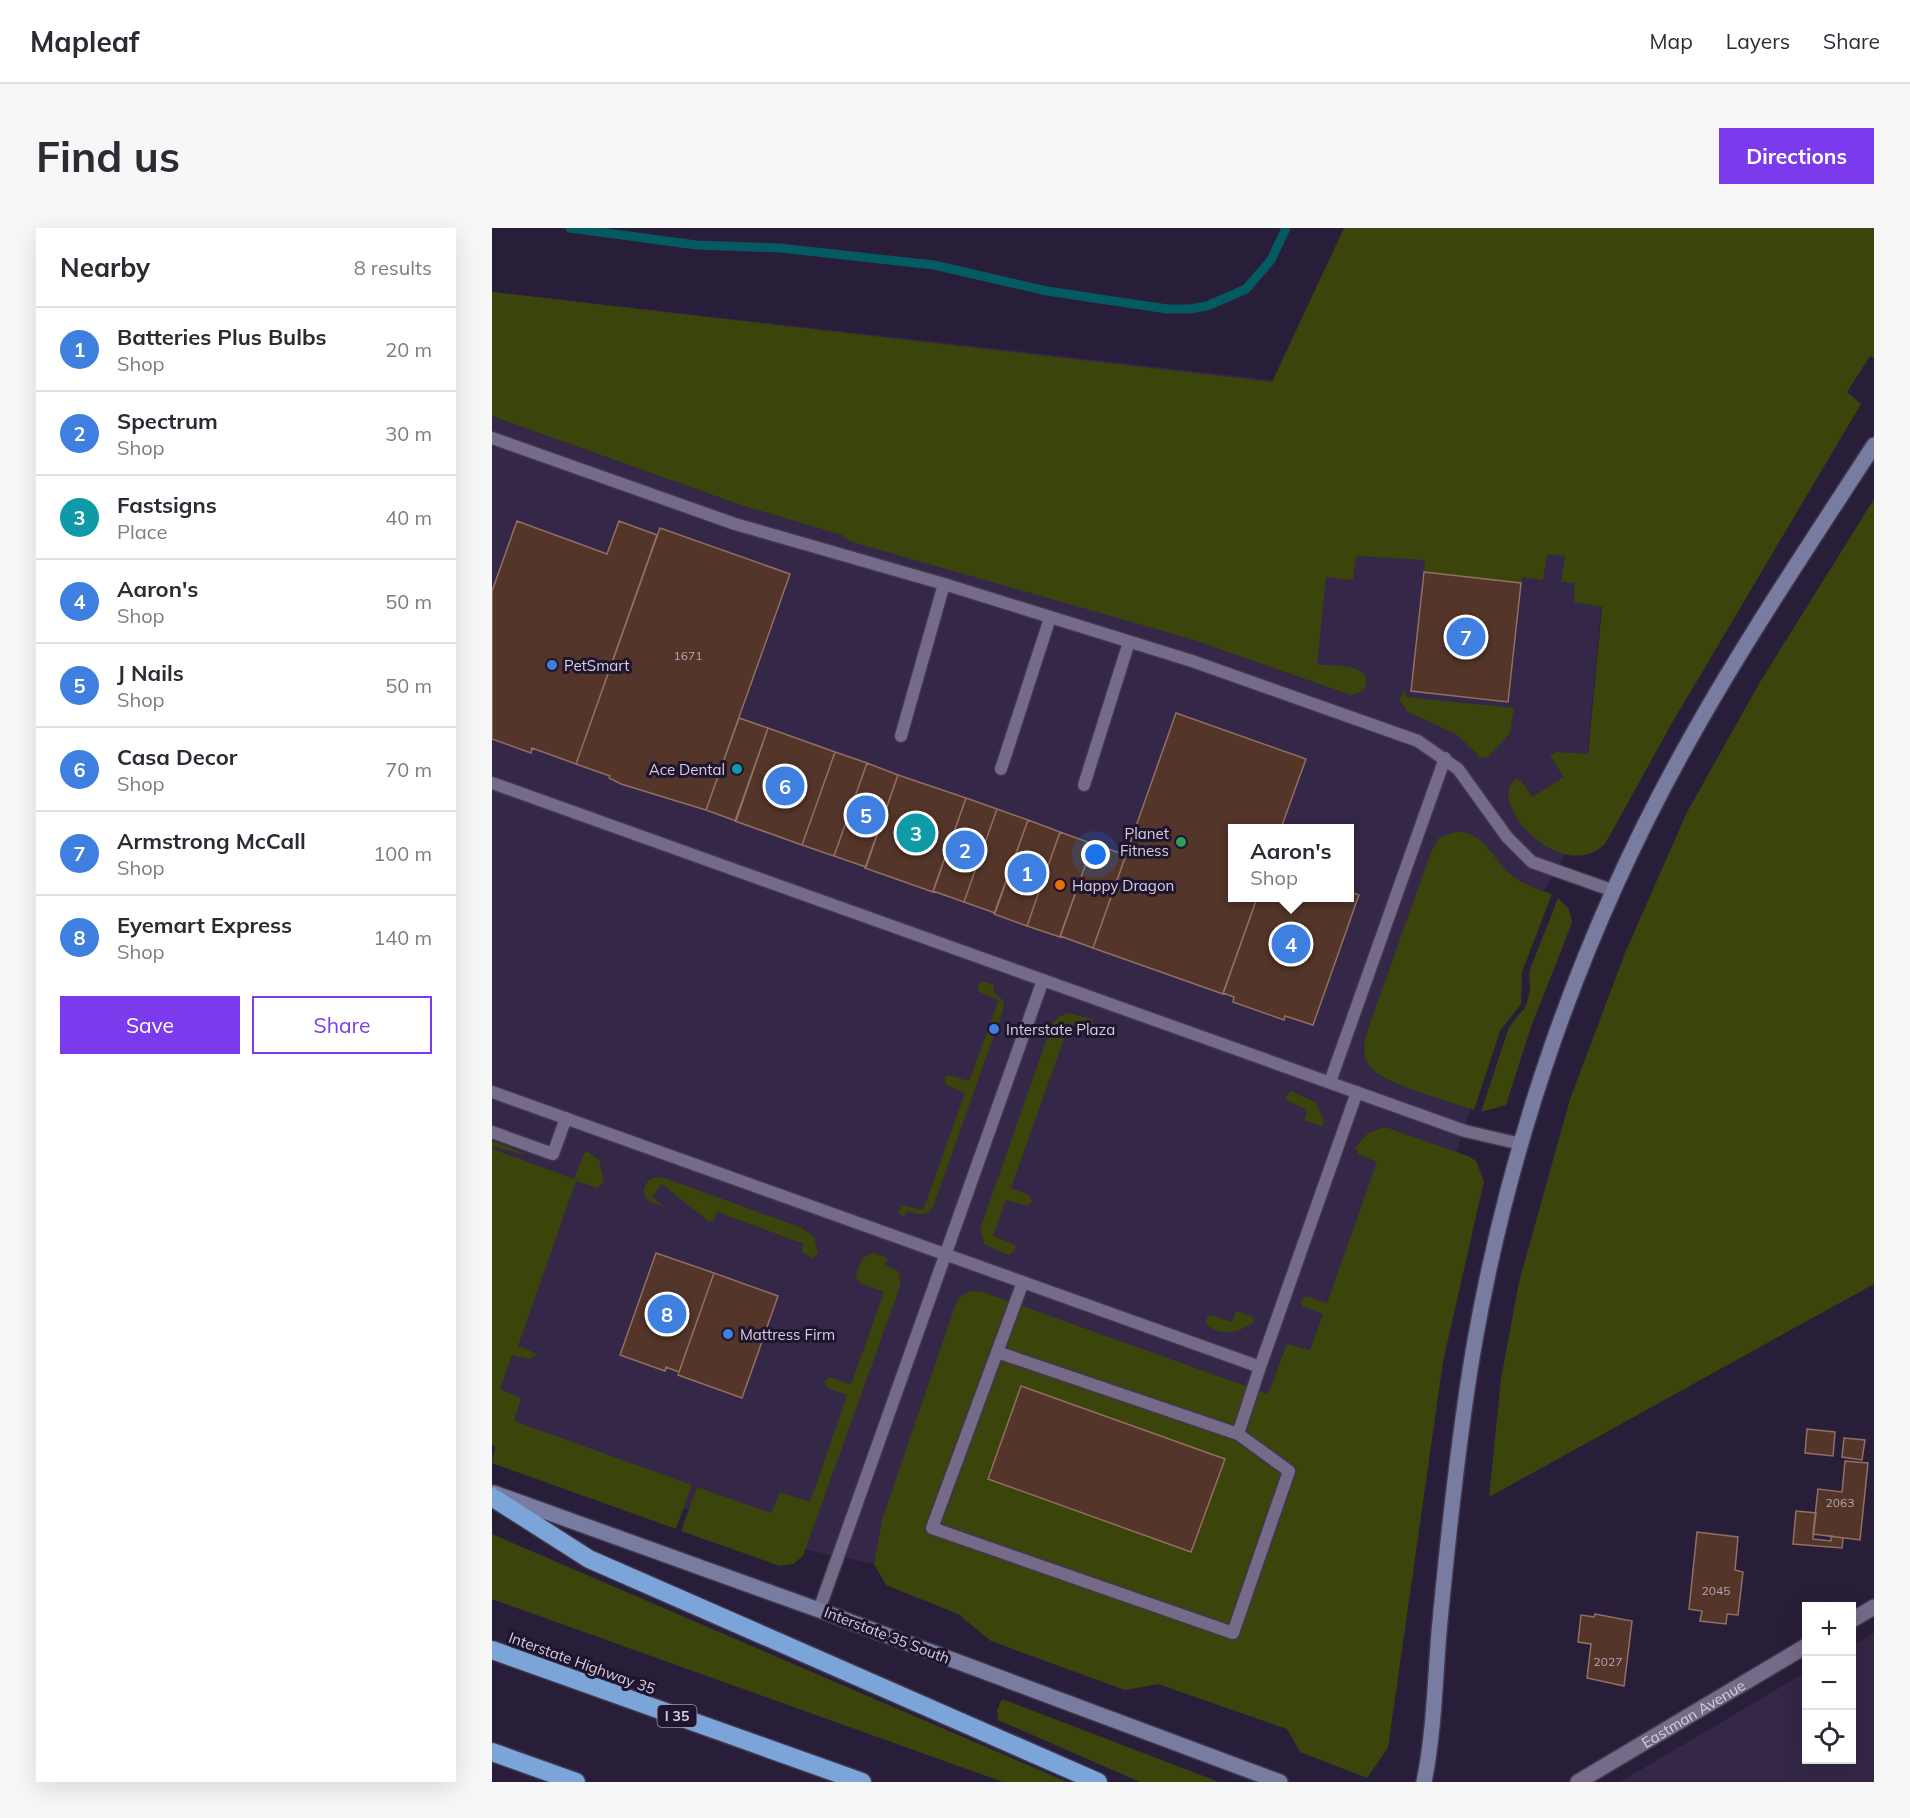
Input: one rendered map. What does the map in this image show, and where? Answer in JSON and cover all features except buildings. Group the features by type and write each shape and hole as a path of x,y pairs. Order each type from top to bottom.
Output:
{"highway":[{"path":"492,1497 589,1559 1098,1782"},
{"name":"Interstate Highway 35","path":"492,1650 862,1782"},
{"path":"492,1752 576,1782"}],"main road":[{"path":"1424,1782 1451,1514 1465,1408 1490,1269 1521,1144 1562,1020 1614,891 1674,769 1714,697 1874,445"},
{"name":"Interstate 35 South","path":"492,1492 819,1610 1280,1782"}],"street":[{"path":"1856,1617 1874,1607"},
{"name":"Eastman Avenue","path":"1578,1782 1802,1648"}],"lane":[{"path":"492,438 755,531 944,584 1192,661 1418,741 1445,758 1469,781 1518,851 1544,868 1614,891"},
{"path":"901,736 944,584"},
{"path":"1001,769 1050,618"},
{"path":"1084,785 1129,642"},
{"path":"1330,1082 1445,758"},
{"path":"492,783 1465,1131 1521,1144"},
{"path":"819,1610 1043,980"},
{"path":"492,1092 1260,1367"},
{"path":"1238,1434 1357,1092"},
{"path":"492,1132 553,1154 566,1118"},
{"path":"997,1352 1238,1434 1289,1471 1233,1633 932,1528 997,1352 1023,1282"}],"shaded area":[{"name":"Interstate Plaza","path":"492,292 1619,419 1580,831 1534,906 1436,1218 1287,1729 1158,1684 1125,1690 991,1641 958,1614 886,1585 874,1564 807,1550 492,1443"},
{"path":"1874,1633 1874,1782 1620,1782 1802,1674 1802,1764 1856,1764 1856,1644"}],"green space":[{"path":"1344,228 1874,228 1874,358 1870,356 1847,392 1861,404 1672,723 1605,844 1587,854 1568,855 1549,848 1532,836 1518,821 1510,805 1509,790 1516,779 1521,781 1532,797 1564,777 1550,756 1556,752 1588,754 1602,607 1574,602 1575,583 1561,582 1565,556 1547,554 1543,580 1522,577 1521,583 1424,572 1425,560 1356,556 1353,580 1326,577 1317,664 1352,668 1365,675 1366,682 1363,691 1351,695 1191,639 849,541 842,535 741,505 492,416 492,292 1272,382"},
{"path":"1874,499 1874,1284 1489,1497 1501,1379 1519,1282 1570,1099 1625,953 1687,812 1760,682"},
{"path":"1405,690 1406,697 1514,708 1510,733 1487,758 1480,757 1456,734 1408,712 1399,699"},
{"path":"1455,832 1465,833 1480,840 1514,877 1552,894 1522,972 1521,1004 1500,1031 1474,1110 1390,1080 1371,1068 1364,1051 1367,1032 1431,852 1439,838"},
{"path":"1558,898 1569,909 1572,923 1531,1027 1506,1105 1481,1112 1509,1027 1526,1006 1530,990 1529,972"},
{"path":"982,981 994,985 993,992 1004,1001 1003,1010 933,1207 925,1214 907,1211 904,1218 898,1212 902,1205 923,1210 965,1093 945,1084 945,1077 948,1075 969,1081 999,1000 979,992 978,985"},
{"path":"1068,1013 1091,1019 1095,1025 1091,1031 1069,1025 1011,1188 1029,1195 1032,1201 1028,1206 1006,1200 993,1236 1015,1245 1015,1251 1008,1255 984,1244 980,1229 1052,1024 1060,1016"},
{"path":"1291,1091 1315,1102 1324,1120 1323,1126 1304,1121 1307,1110 1286,1100 1286,1096"},
{"path":"1385,1127 1468,1156 1476,1161 1484,1181 1443,1362 1388,1748 1367,1778 1300,1752 1287,1729 1158,1684 1125,1690 991,1641 958,1614 886,1585 874,1564 882,1520 955,1306 963,1295 974,1291 983,1292 1268,1394 1287,1344 1310,1350 1323,1314 1302,1306 1301,1301 1306,1296 1327,1303 1377,1162 1358,1154 1355,1148 1368,1133"},
{"path":"492,1141 523,1153 525,1155 492,1146"},
{"path":"492,1149 574,1179 584,1153 588,1152 599,1160 604,1181 598,1188 576,1181 518,1346 538,1354 530,1359 512,1355 500,1389 521,1398 514,1421 692,1485 676,1529 492,1463 495,1446 492,1445"},
{"path":"656,1177 665,1178 802,1228 814,1237 818,1254 812,1258 802,1252 804,1244 717,1212 714,1221 709,1222 662,1184 652,1197 665,1207 650,1202 644,1195 644,1188 648,1181"},
{"path":"874,1253 888,1258 885,1265 898,1271 901,1284 803,1556 793,1564 780,1566 681,1531 697,1487 771,1513 780,1492 810,1502 847,1395 828,1388 824,1382 829,1377 851,1384 884,1292 860,1283 855,1277 863,1257"},
{"path":"1236,1311 1253,1317 1253,1323 1229,1332 1217,1331 1206,1324 1207,1317 1211,1315 1232,1322"},
{"path":"492,1534 1067,1782 1003,1782 492,1599"},
{"path":"1002,1699 1219,1782 1140,1782 998,1720 997,1710"}],"waterway":[{"path":"570,228 696,245 780,248 934,265 1047,291 1167,309 1207,306 1246,289 1271,260 1286,228"}],"place":[{"name":"Armstrong McCall","path":"1466,637"},
{"name":"PetSmart","path":"552,665"},
{"name":"Ace Dental","path":"737,769"},
{"name":"Casa Decor","path":"785,786"},
{"name":"J Nails","path":"866,815"},
{"name":"Fastsigns","path":"916,833"},
{"name":"Planet Fitness","path":"1181,842"},
{"name":"Spectrum","path":"965,850"},
{"name":"Batteries Plus Bulbs","path":"1027,873"},
{"name":"Happy Dragon","path":"1060,885"},
{"name":"Aaron's","path":"1291,944"},
{"name":"Interstate Plaza","path":"994,1029"},
{"name":"Eyemart Express","path":"667,1314"},
{"name":"Mattress Firm","path":"728,1334"}]}
